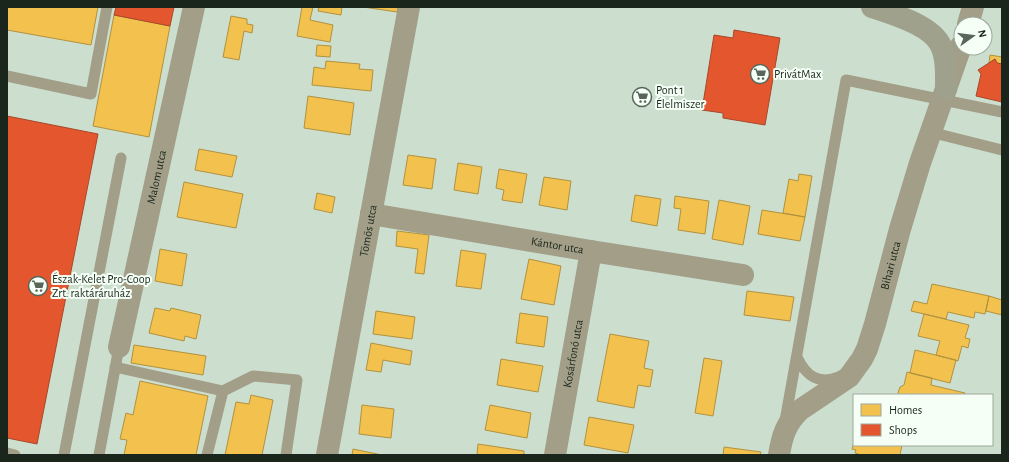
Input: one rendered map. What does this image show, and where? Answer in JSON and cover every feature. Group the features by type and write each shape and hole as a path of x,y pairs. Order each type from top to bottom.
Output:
{"main road":[{"path":"865,7 877,7"},
{"path":"872,7 913,21 930,33 941,45 946,69 944,94"}],"street":[{"name":"Malom utca","path":"117,357 194,7"},
{"name":"Tömös utca","path":"327,455 408,7"},
{"name":"Bihari utca","path":"780,445 790,422 800,410 841,384 856,369 867,349 910,195 930,132 957,56"},
{"name":"Kántor utca","path":"371,214 591,252 744,275"},
{"name":"Kosárfonó utca","path":"555,455 591,252"}],"lane":[{"path":"7,76 91,94 107,7"},
{"path":"780,445 846,80 944,94 1002,112"},
{"path":"930,132 1002,150"},
{"path":"64,455 121,158"},
{"path":"797,356 804,369 814,378 821,380 834,379 856,369"},
{"path":"99,455 117,357 223,391 253,376 297,380 286,455"},
{"path":"207,455 223,391"},
{"path":"7,453 15,455"}],"building: Homes":[{"path":"7,7 98,7 91,45 7,30"},
{"path":"302,7 313,7 310,20 333,25 330,42 297,36"},
{"path":"319,7 342,7 341,15 318,11"},
{"path":"363,7 398,7 397,12"},
{"path":"114,15 170,26 149,137 93,126"},
{"path":"231,16 247,19 247,24 253,25 252,33 244,31 239,60 223,57"},
{"path":"317,45 331,46 330,57 316,56"},
{"path":"990,56 1002,57 1002,64 997,63 995,59 989,63"},
{"path":"326,61 360,64 359,69 373,70 371,91 312,85 314,67 325,69"},
{"path":"308,96 354,103 350,135 304,128"},
{"path":"199,149 237,156 232,177 195,170"},
{"path":"408,155 436,159 432,189 403,185"},
{"path":"458,163 482,167 478,194 454,190"},
{"path":"499,169 527,174 522,203 502,200 504,190 496,188"},
{"path":"799,174 812,176 805,217 783,213 789,179 798,181"},
{"path":"544,177 571,181 567,210 539,205"},
{"path":"184,182 243,194 236,228 177,217"},
{"path":"317,193 335,197 332,213 314,209"},
{"path":"635,195 661,199 657,226 631,221"},
{"path":"675,196 709,201 705,234 678,230 681,209 674,208"},
{"path":"719,200 750,206 743,245 712,239"},
{"path":"762,210 805,217 800,241 758,234"},
{"path":"397,231 429,235 424,274 415,273 418,249 396,246"},
{"path":"160,249 187,254 182,286 155,281"},
{"path":"461,250 486,254 481,289 456,286"},
{"path":"529,259 561,266 554,305 521,299"},
{"path":"932,284 989,296 985,314 975,312 974,318 948,312 946,319 911,311 914,301 927,304"},
{"path":"747,291 794,297 790,321 744,315"},
{"path":"989,296 1002,300 1002,315 986,311"},
{"path":"155,308 170,311 171,308 201,315 196,339 185,336 184,341 149,333"},
{"path":"376,311 415,317 412,339 373,334"},
{"path":"520,313 548,317 544,347 516,343"},
{"path":"924,314 969,325 965,338 970,339 968,348 962,346 958,361 936,355 940,341 918,336"},
{"path":"610,334 649,341 644,368 653,370 650,387 638,385 634,408 597,401"},
{"path":"371,343 412,351 410,365 383,360 381,372 366,370"},
{"path":"134,345 206,356 203,375 131,363"},
{"path":"915,350 956,360 950,383 910,373"},
{"path":"704,358 722,361 713,416 695,413"},
{"path":"501,359 543,366 538,392 497,385"},
{"path":"907,372 932,378 931,385 965,394 899,394 900,387 904,385"},
{"path":"140,381 208,396 196,455 124,455 127,440 120,439 126,413 133,415"},
{"path":"251,395 273,400 262,455 225,455 236,402 249,404"},
{"path":"362,405 394,409 391,438 359,434"},
{"path":"490,405 531,413 527,438 485,430"},
{"path":"589,417 634,425 628,453 584,445"},
{"path":"478,444 524,451 524,455 477,455"},
{"path":"853,446 902,446 900,455 861,455 855,453 856,450 852,449"},
{"path":"724,447 761,452 760,455 723,455"},
{"path":"353,449 382,455 352,455"}],"building: Shops":[{"path":"116,7 174,7 170,26 114,15"},
{"path":"734,30 780,38 765,125 723,118 723,113 702,110 714,35 733,38"},
{"path":"995,59 997,63 1002,64 1002,102 976,96 981,74 978,70"},
{"name":"Észak-Kelet Pro-Coop Zrt. raktáráruház","path":"7,116 98,134 37,444 7,438"}],"place":[{"name":"PrivátMax","path":"760,74"},
{"name":"Pont 1 Élelmiszer","path":"642,97"},
{"name":"Észak-Kelet Pro-Coop Zrt. raktáráruház","path":"38,286"}]}
